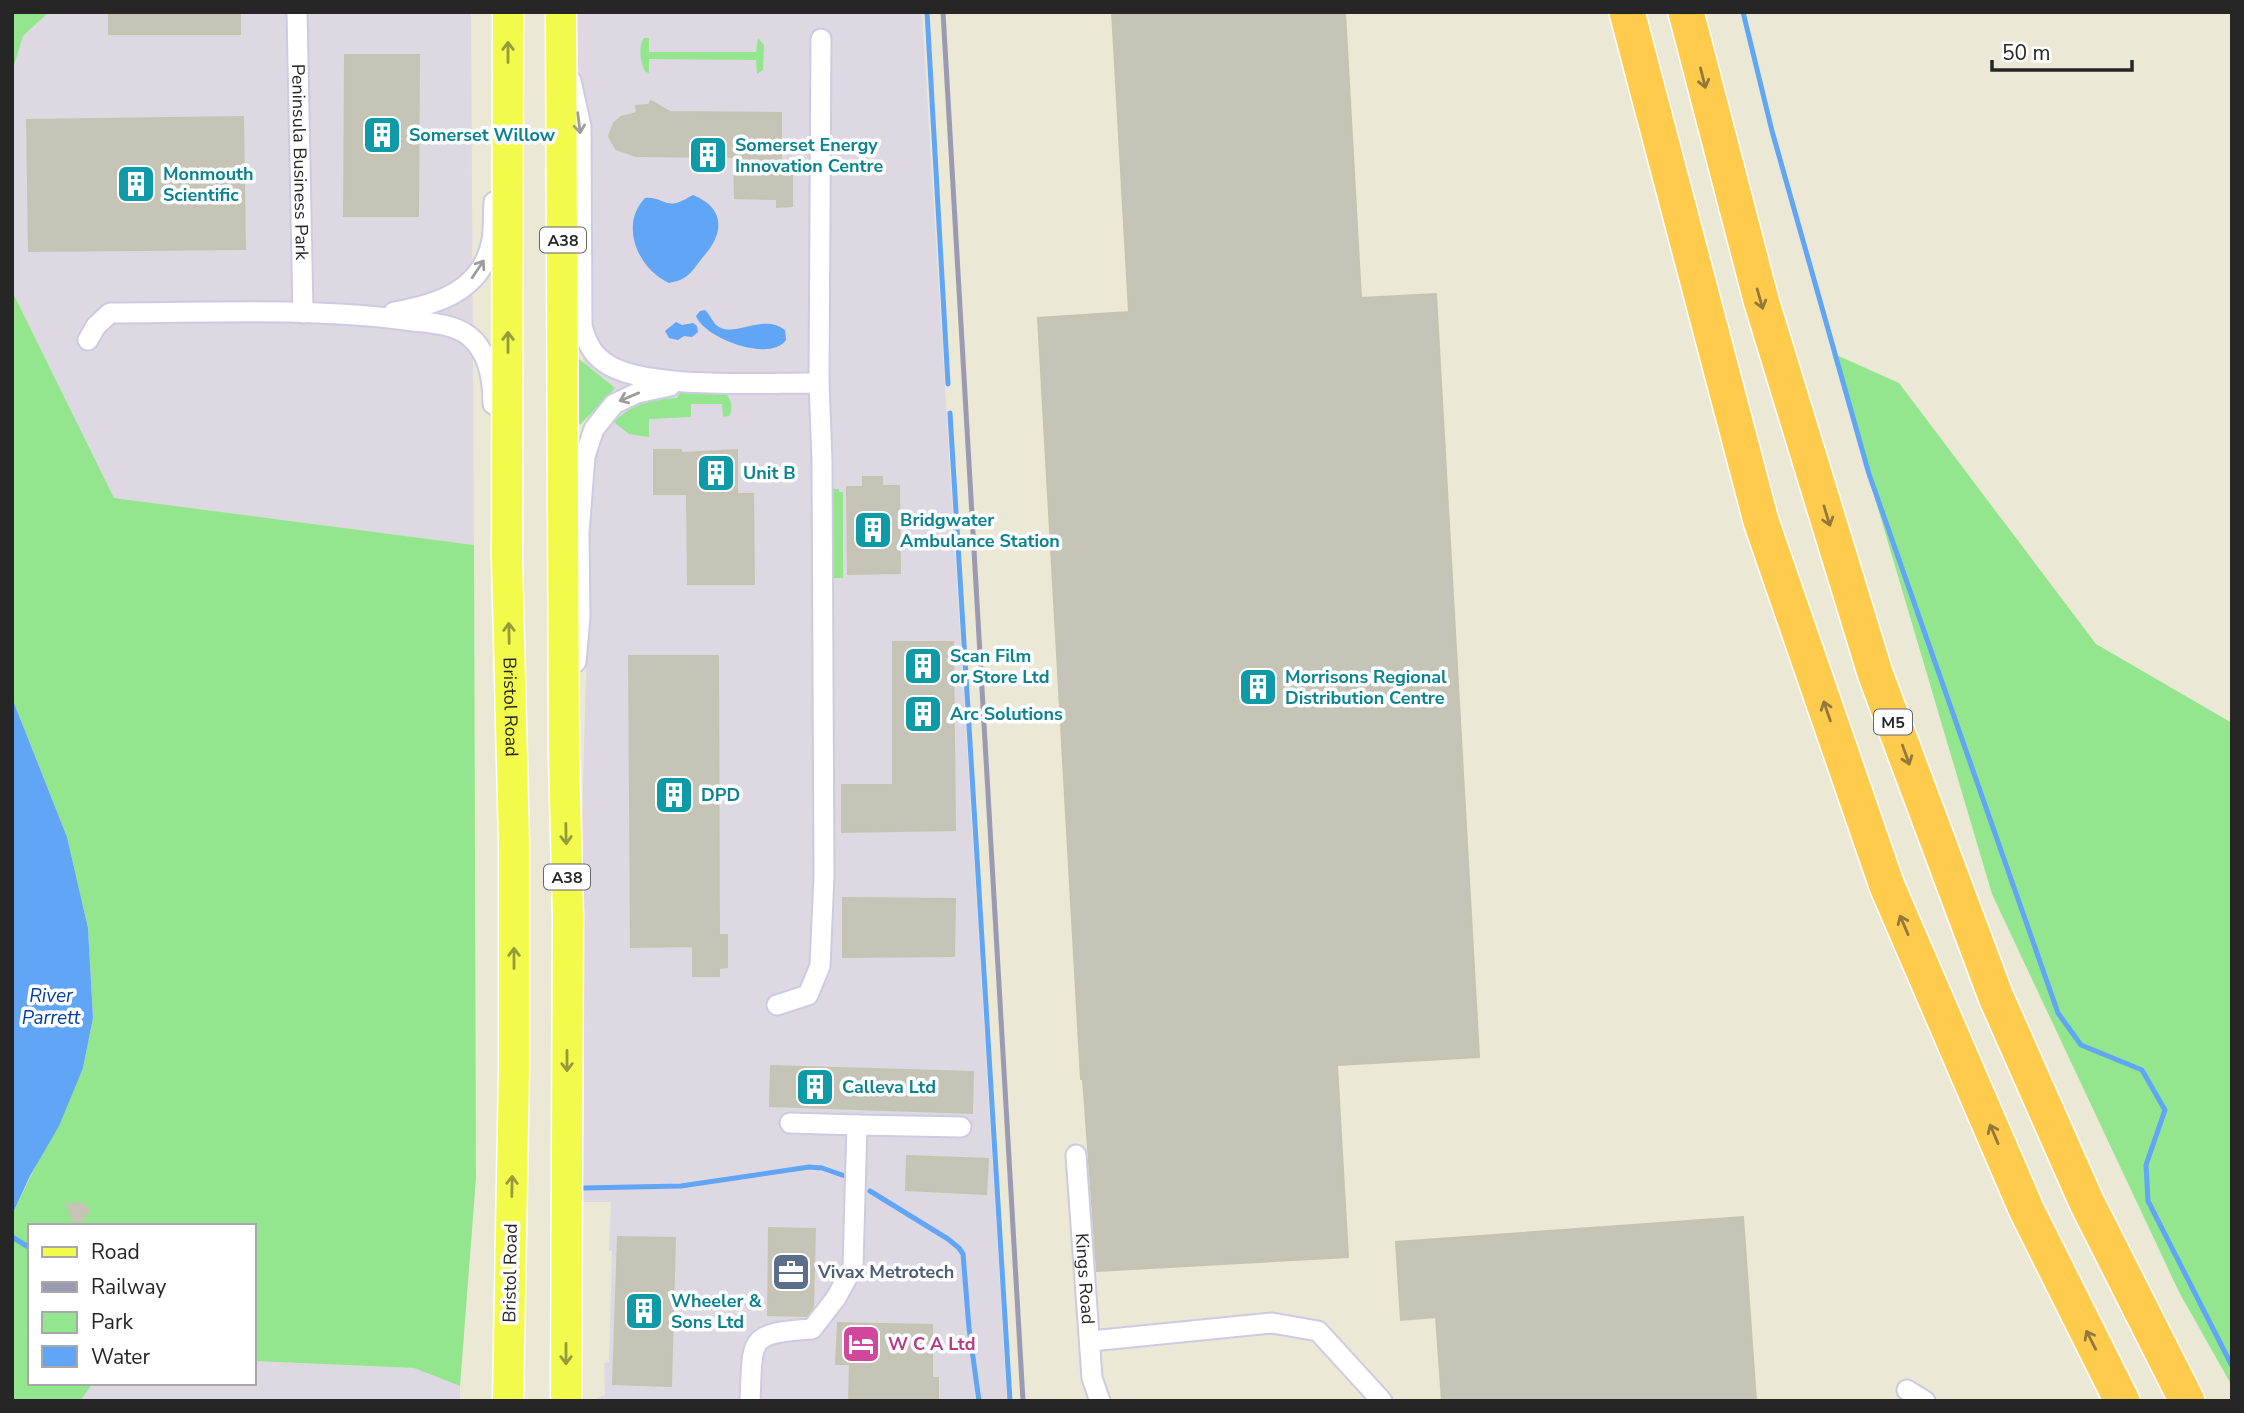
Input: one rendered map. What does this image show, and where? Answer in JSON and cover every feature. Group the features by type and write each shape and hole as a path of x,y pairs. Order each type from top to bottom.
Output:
{"highway":[{"path":"1627,12 1761,521 1887,886 2027,1211 2122,1401"},
{"name":"M5","path":"1686,12 1761,300 1875,673 1996,997 2087,1203 2187,1401"}],"main road":[{"name":"Bristol Road","path":"508,12 507,558 514,928 514,1096 508,1401"},
{"name":"A38","path":"561,22 568,916 566,1401"}],"street":[{"name":"Peninsula Business Park","path":"298,12 303,313"},
{"path":"561,22 580,126 580,292 582,326 588,345 600,360 625,374 646,378 695,382 819,383"},
{"path":"777,1005 808,995 820,967 824,876 822,460 819,383 821,39"},
{"path":"375,315 426,307 449,298 468,283 482,265 492,242 497,143 508,91"},
{"path":"88,340 96,326 110,313 375,315 453,328 470,337 482,353 493,381 494,502 507,558"},
{"path":"565,788 580,617 579,533 585,456 594,429 614,404 637,393 695,382"},
{"path":"790,1123 961,1127"},
{"path":"750,1401 752,1351 761,1338 779,1331 812,1329 836,1298 853,1267 857,1125"},
{"name":"Kings Road","path":"1076,1155 1092,1378 1100,1401"},
{"path":"1091,1341 1272,1323 1318,1331 1382,1401"},
{"path":"1907,1390 1925,1401"}],"shaded area":[{"path":"49,12 471,12 474,545 114,498 12,291 12,72 23,36"},
{"path":"574,12 922,12 1007,1401 590,1401 605,1395 604,1363 609,1362 612,1251 609,1251 611,1202 581,1202 583,781 590,418 582,350 585,120 574,34"},
{"path":"256,1361 414,1368 460,1386 460,1401 80,1401 92,1385 256,1385"}],"green space":[{"path":"12,12 49,12 23,36 12,72"},
{"path":"644,38 649,38 649,52 756,52 758,38 764,45 763,70 757,74 756,60 649,59 649,73 644,69 641,60 640,50"},
{"path":"12,291 114,498 474,545 476,1178 460,1386 414,1368 256,1361 256,1224 28,1224 28,1385 92,1385 80,1401 12,1401 12,1215 83,1068 93,1018 88,928 67,837 12,698"},
{"path":"1832,353 1899,383 2096,644 2232,723 2232,1386 2179,1292 1992,894"},
{"path":"579,359 615,388 580,425 577,423"},
{"path":"680,392 726,394 731,402 729,416 723,417 722,404 691,404 691,417 649,419 649,437 629,434 614,422 635,407 651,401 677,398"},
{"path":"832,489 843,492 843,578 832,578"}],"water":[{"path":"693,195 704,200 716,214 718,231 710,248 692,271 681,280 669,283 649,268 641,257 633,233 633,221 645,198 672,204"},
{"path":"705,310 719,327 734,329 759,324 777,325 785,330 786,340 778,346 766,349 738,345 711,332 702,324 696,316"},
{"path":"676,322 682,325 693,323 698,332 692,337 684,336 678,340 669,338 665,331"},
{"name":"River Parrett","path":"12,698 67,837 88,928 93,1018 83,1068 59,1126 30,1176 12,1215"}],"building":[{"path":"109,12 240,12 240,34 109,34"},
{"name":"Morrisons Regional Distribution Centre","path":"1112,12 1345,12 1361,298 1436,294 1479,1057 1337,1065 1348,1257 1097,1271 1081,1079 1038,318 1129,312"},
{"name":"Somerset Willow","path":"345,55 419,55 418,216 344,216"},
{"name":"Somerset Energy Innovation Centre","path":"651,101 670,112 781,113 781,162 792,162 792,206 777,207 777,199 735,198 734,157 636,156 616,149 609,136 614,123 621,117 637,113 636,106 649,105"},
{"name":"Monmouth Scientific","path":"243,117 245,249 29,251 27,120"},
{"path":"654,450 681,450 681,453 737,450 737,494 753,494 754,584 688,584 687,494 654,494"},
{"name":"Bridgwater Ambulance Station","path":"863,477 882,477 882,486 899,486 900,573 848,574 847,487 863,487"},
{"path":"893,642 953,642 955,830 842,832 842,785 893,785"},
{"name":"DPD","path":"629,656 718,656 719,935 727,935 727,967 719,968 719,976 693,976 693,946 631,947"},
{"path":"843,898 955,899 954,956 843,957"},
{"path":"771,1066 973,1072 972,1113 770,1106"},
{"path":"907,1156 988,1159 986,1194 906,1190"},
{"path":"82,1203 89,1210 78,1224 74,1224 67,1204"},
{"path":"1743,1217 1756,1401 1442,1401 1436,1317 1401,1320 1396,1242"},
{"name":"Vivax Metrotech","path":"769,1228 815,1229 813,1307 807,1316 768,1315"},
{"name":"Wheeler & Sons Ltd","path":"618,1237 675,1238 671,1386 613,1384"},
{"path":"838,1323 932,1325 932,1378 938,1378 938,1401 849,1401 850,1364 836,1364"}],"waterway":[{"path":"927,12 948,384"},
{"path":"1743,12 1772,131 1869,474 2058,1013 2081,1045 2142,1070 2165,1110 2146,1165 2148,1201 2232,1366"},
{"path":"950,413 1010,1401"},
{"path":"583,1188 681,1186 809,1167 822,1168 845,1176"},
{"path":"870,1191 948,1239 963,1254 979,1401"},
{"path":"12,1237 28,1247"}],"railway":[{"path":"943,12 1023,1401"}],"place":[{"name":"Somerset Willow","path":"382,135"},
{"name":"Somerset Energy Innovation Centre","path":"708,155"},
{"name":"Monmouth Scientific","path":"136,184"},
{"name":"Unit B","path":"716,473"},
{"name":"Bridgwater Ambulance Station","path":"873,530"},
{"name":"Scan Film or Store Ltd","path":"923,666"},
{"name":"Morrisons Regional Distribution Centre","path":"1258,687"},
{"name":"Arc Solutions","path":"923,714"},
{"name":"DPD","path":"674,795"},
{"name":"Calleva Ltd","path":"815,1087"},
{"name":"Vivax Metrotech","path":"791,1272"},
{"name":"Wheeler & Sons Ltd","path":"644,1311"},
{"name":"W C A Ltd","path":"861,1344"}]}
